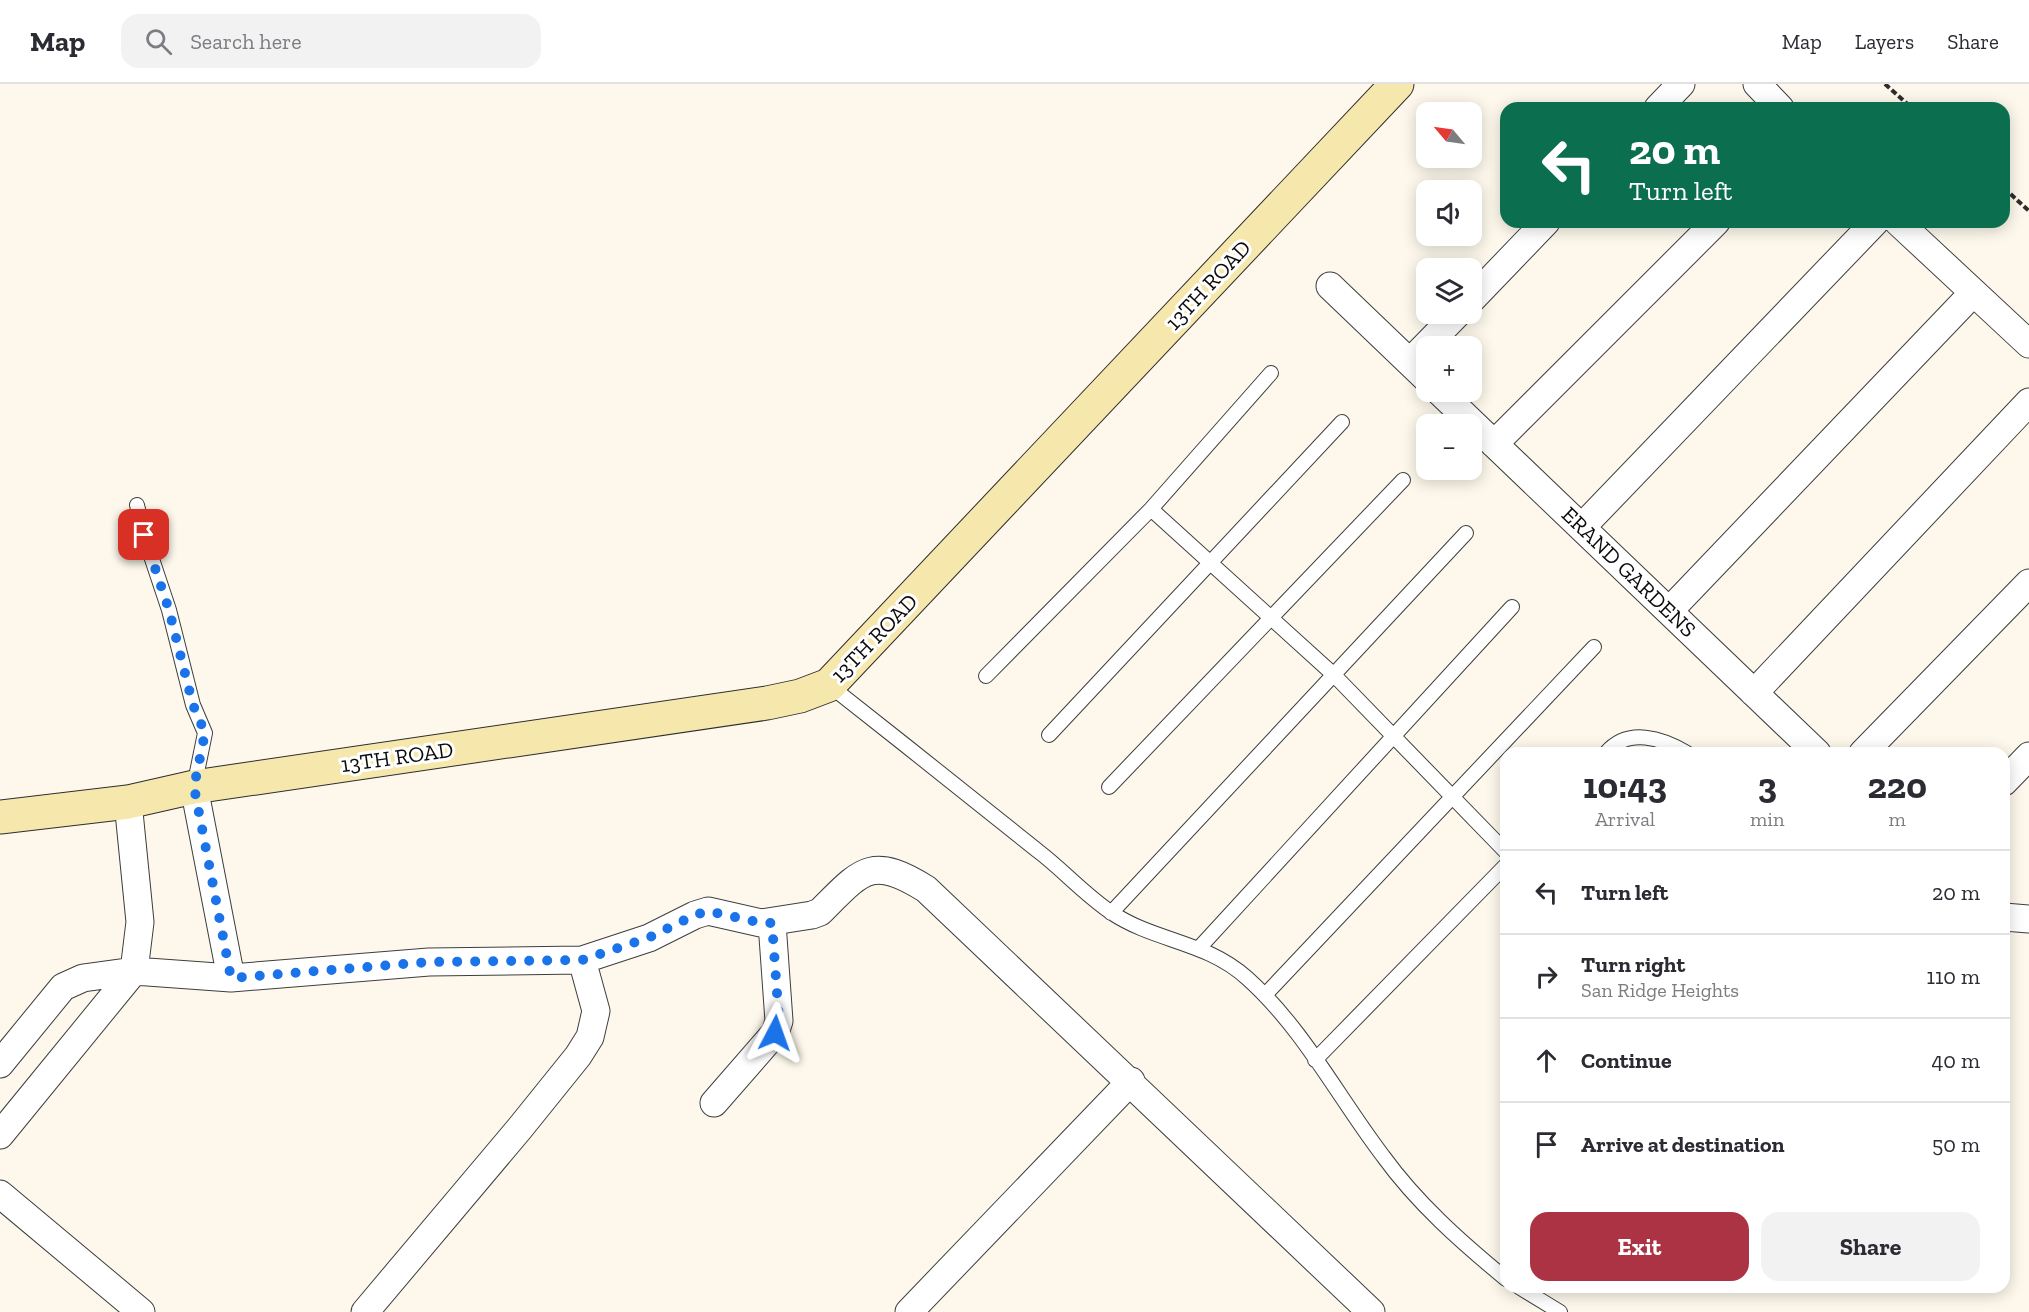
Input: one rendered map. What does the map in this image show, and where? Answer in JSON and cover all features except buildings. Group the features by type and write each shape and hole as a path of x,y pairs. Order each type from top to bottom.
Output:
{"street":[{"name":"13TH ROAD","path":"0,817 128,802 194,787 766,703 800,696 829,685 1397,84"},
{"path":"1664,102 1681,84"},
{"path":"1757,84 1774,102"},
{"path":"1482,289 1540,228"},
{"path":"1494,444 1710,228"},
{"path":"1582,527 1869,228"},
{"path":"1904,228 2029,344"},
{"path":"1330,286 1416,368"},
{"path":"1670,610 1973,292"},
{"name":"ERAND GARDENS","path":"1450,402 1811,747"},
{"path":"1754,693 2029,402"},
{"path":"1869,747 2029,583"},
{"path":"2010,776 2029,756"},
{"path":"194,787 231,978"},
{"path":"0,1135 134,971 140,922 128,802"},
{"path":"0,1064 63,987 72,981 134,971 231,978 429,962 582,960 648,938 708,911 761,923 772,923 820,912 865,872 880,869 901,874 926,889 1131,1081 1371,1312"},
{"path":"2010,917 2029,919"},
{"path":"714,1103 775,1033 779,1021 772,923"},
{"path":"365,1312 520,1128 578,1056 590,1037 596,1011 582,960"},
{"path":"909,1312 1131,1081"},
{"path":"0,1194 141,1312"}],"lane":[{"path":"986,676 1151,509 1271,373"},
{"path":"1049,735 1342,422"},
{"path":"1109,787 1403,480"},
{"path":"137,504 144,535 169,610 193,705 205,733 194,787"},
{"path":"1151,509 1334,675 1500,846"},
{"path":"1112,913 1466,533"},
{"path":"1200,947 1512,607"},
{"path":"1265,995 1451,795 1594,647"},
{"path":"829,685 1112,913 1161,938 1200,947 1230,964 1265,995 1315,1060 1384,1158 1452,1235 1500,1274"},
{"path":"1615,747 1628,738 1649,737 1676,747"},
{"path":"1315,1060 1500,871"},
{"path":"1529,1293 1560,1312"}],"path":[{"path":"1885,84 1905,102"},
{"path":"2010,194 2029,211"}],"route":[{"path":"144,535 149,556 169,610 193,705 205,733 194,787 231,978 429,962 582,960 648,938 695,915 708,911 719,912 748,921 772,923 779,1021 775,1033"}]}
